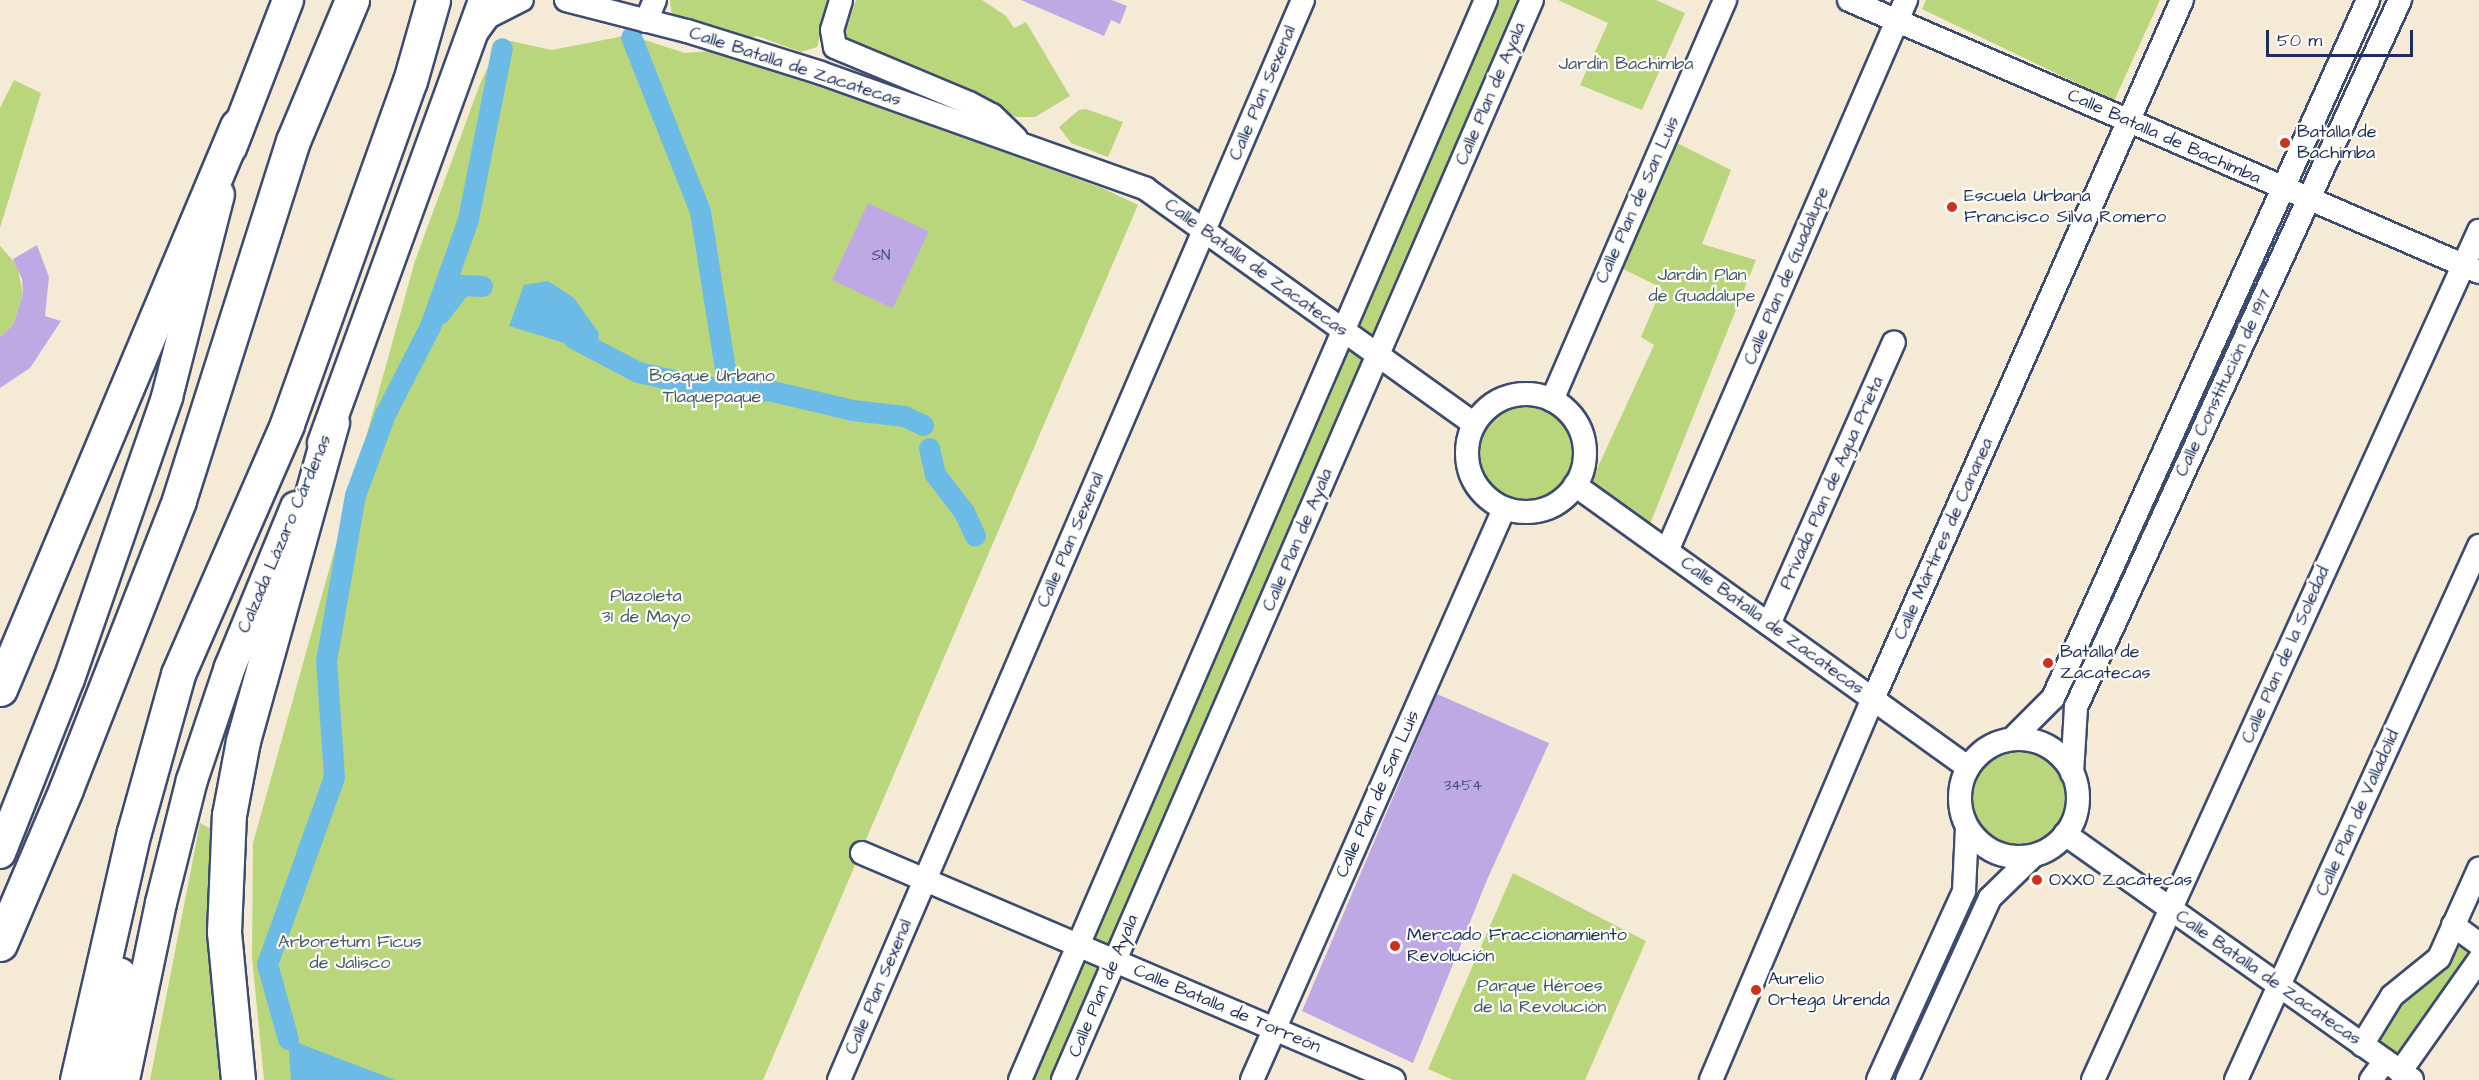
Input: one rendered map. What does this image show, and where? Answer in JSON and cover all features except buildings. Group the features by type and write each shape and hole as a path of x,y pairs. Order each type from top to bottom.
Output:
{"highway":[{"path":"0,944 66,789 179,500 294,141 352,0"},
{"path":"77,1080 134,832 178,674 287,424 410,81 433,0"},
{"path":"0,689 237,126"},
{"path":"238,1080 224,932 229,815 243,741 332,422"},
{"path":"110,1080 134,832"}],"main road":[{"path":"0,853 69,680 168,397 237,126 288,0"},
{"name":"Calzada Lázaro Cárdenas","path":"124,1080 161,903 192,780 230,667 332,422 484,0"},
{"path":"0,841 15,814"}],"street":[{"path":"463,54 488,16 522,0"},
{"name":"Calle Batalla de Zacatecas","path":"566,0 821,72 1146,189 1474,424"},
{"path":"646,21 655,0"},
{"name":"Calle Batalla de Zacatecas","path":"842,0 832,30 835,47 977,107 992,115 1022,143"},
{"name":"Calle Plan Sexenal","path":"839,1080 1303,0"},
{"path":"1020,1080 1486,0"},
{"name":"Calle Plan de Ayala","path":"1064,1080 1532,0"},
{"name":"Calle Plan de San Luis","path":"1552,400 1725,0"},
{"name":"Calle Batalla de Bachimba","path":"1849,0 2471,269"},
{"name":"Calle Plan de Guadalupe","path":"1667,551 1906,0"},
{"name":"Calle Mártires de Cananea","path":"1711,1080 1873,699 2182,0"},
{"name":"Calle Constitución de 1917","path":"2012,739 2053,698 2368,0"},
{"name":"Calle Constitución de 1917","path":"2073,773 2076,707 2400,0"},
{"path":"821,72 835,47"},
{"name":"Calle Plan de la Soledad","path":"2093,1080 2170,909 2471,269 2479,231"},
{"name":"Privada Plan de Agua Prieta","path":"1769,624 1894,342"},
{"path":"1530,394 1552,400 1565,409 1583,437 1582,470 1575,485 1562,500 1544,510 1524,513 1504,509 1483,495 1469,473 1466,448 1474,424 1488,407 1508,396 1530,394"},
{"name":"Calle Batalla de Zacatecas","path":"1575,485 1968,767"},
{"name":"Calle Plan de San Luis","path":"1252,1080 1504,509"},
{"name":"Calle Plan de Valladolid","path":"2236,1080 2479,546"},
{"path":"1878,1080 1964,891 1967,828 1960,798 1968,767 1994,744 2012,739 2047,746 2073,773 2078,805 2065,834 2045,851 2033,856 1990,898 1907,1080"},
{"path":"1967,828 1996,853 2033,856"},
{"name":"Calle Batalla de Zacatecas","path":"2065,834 2399,1071"},
{"name":"Calle Batalla de Torreón","path":"862,853 1394,1080"},
{"path":"2362,1045 2392,996 2439,958 2479,869"},
{"path":"2453,926 2479,944"},
{"path":"2371,1080 2399,1071 2479,960"}],"green space":[{"path":"670,0 831,0 817,47 801,52 757,36 745,39 672,17"},
{"path":"856,0 982,0 1006,16 1014,28 1026,22 1070,96 1035,117 1017,117 851,52 843,37"},
{"path":"1486,0 1529,0 1374,348 1343,331"},
{"name":"Jardín Bachimba","path":"1558,0 1656,0 1685,13 1642,110 1580,85 1608,23"},
{"path":"1926,0 2160,0 2114,101 1922,9"},
{"name":"Bosque Urbano Tlaquepaque","path":"629,35 685,53 711,51 834,90 1102,188 1138,205 763,1080 264,1080 252,957 253,843 415,261 480,84 501,39 552,50"},
{"path":"14,80 41,93 0,228 0,108"},
{"path":"1086,109 1123,122 1108,157 1071,143 1059,127 1079,110"},
{"name":"Jardín Plan de Guadalupe","path":"1673,141 1731,170 1702,244 1756,260 1648,529 1591,482 1654,345 1641,337 1662,288 1617,266"},
{"path":"0,246 17,265 23,294 13,325 0,337"},
{"path":"1341,336 1378,356 1110,959 1078,945"},
{"path":"1526,394 1548,399 1568,411 1580,431 1585,453 1580,475 1568,495 1548,507 1526,512 1504,507 1484,495 1472,475 1467,453 1472,431 1484,411 1504,399"},
{"path":"2019,740 2041,745 2060,757 2072,776 2077,798 2072,820 2060,839 2041,851 2019,856 1997,851 1978,839 1966,820 1961,798 1966,776 1978,757 1997,745"},
{"path":"200,823 214,830 209,900 219,1080 150,1080"},
{"name":"Parque Héroes de la Revolución","path":"1513,873 1646,941 1585,1080 1453,1080 1428,1069"},
{"path":"2453,925 2479,944 2405,1080 2371,1080 2385,1061 2362,1045"},
{"path":"1081,950 1109,963 1060,1080 1023,1080"}],"water":[{"path":"548,281 574,298 599,333 597,353 509,326 524,285"},
{"path":"288,1039 395,1080 291,1080"}],"waterway":[{"path":"573,338 638,372 699,386 728,388 700,211 631,37"},
{"path":"288,1039 267,964 334,777 326,661 355,495 385,414 430,326 468,219 502,48"},
{"path":"439,314 462,285 482,286"},
{"path":"714,387 772,391 853,410 904,416 923,425"},
{"path":"929,448 935,474 964,512 975,536"}],"place":[{"name":"Batalla de Bachimba","path":"2285,143"},
{"name":"Escuela Urbana Francisco Silva Romero","path":"1952,207"},
{"name":"Batalla de Zacatecas","path":"2048,663"},
{"name":"OXXO Zacatecas","path":"2037,880"},
{"name":"Mercado Fraccionamiento Revolución","path":"1395,946"},
{"name":"Aurelio Ortega Urenda","path":"1756,990"}],"park label":[{"name":"Plazoleta 31 de Mayo","path":"646,607"},
{"name":"Arboretum Ficus de Jalisco","path":"350,953"}]}
